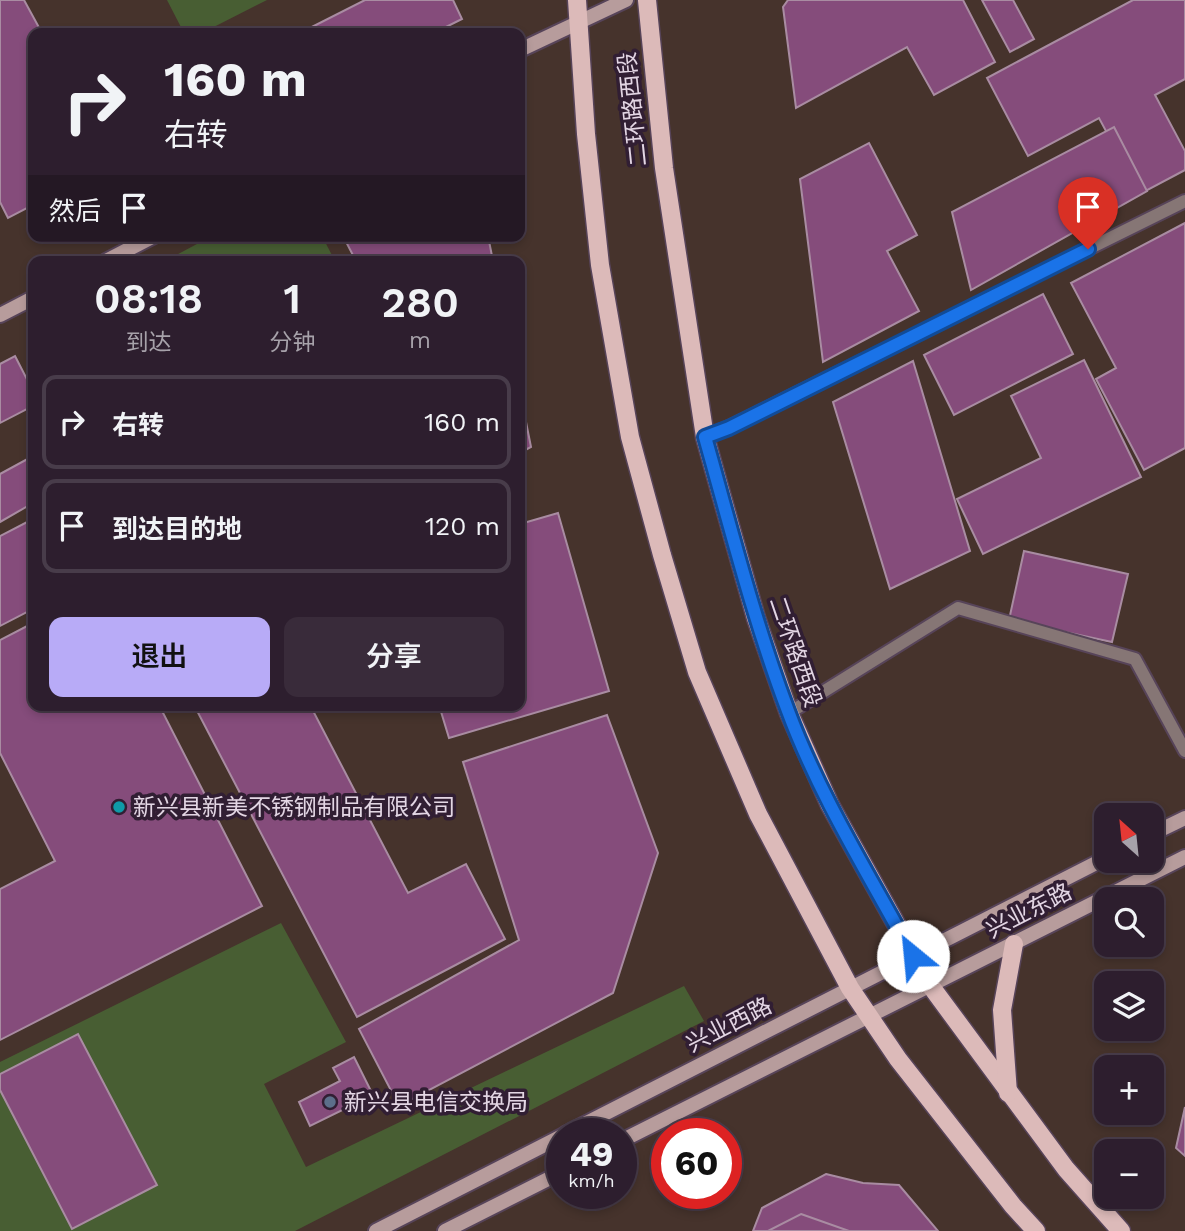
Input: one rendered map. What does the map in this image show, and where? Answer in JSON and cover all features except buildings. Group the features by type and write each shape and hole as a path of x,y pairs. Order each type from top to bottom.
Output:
{"main road":[{"name":"二环路西段","path":"577,0 586,134 600,264 630,437 697,672 758,814 849,988 898,1059 1013,1206 1036,1231"},
{"name":"二环路西段","path":"647,0 664,168 705,437 756,618 789,713 830,805 930,985 1066,1169 1121,1231"},
{"path":"1008,1093 1002,1010 1014,944"}],"street":[{"path":"525,48 626,0"},
{"path":"116,256 142,242"},
{"path":"0,315 28,301"},
{"path":"1164,829 1185,818"},
{"name":"兴业东路","path":"930,985 1185,856"},
{"name":"兴业东路","path":"913,956 1094,864"},
{"name":"兴业西路","path":"597,1118 913,956"},
{"path":"637,1133 930,985"},
{"name":"兴业西路","path":"376,1231 546,1144"},
{"path":"445,1231 546,1180"}],"lane":[{"path":"705,437 729,428 1185,201"},
{"path":"789,713 958,608 1135,659 1185,751"}],"shaded area":[{"path":"0,0 1185,0 1185,1231 0,1231"}],"green space":[{"path":"167,0 267,0 212,28 181,28"},
{"path":"201,242 325,242 332,256 174,256"},
{"path":"281,923 346,1042 264,1084 306,1167 684,986 704,1021 295,1231 0,1231 0,1062"}],"place":[{"name":"新兴县新美不锈钢制品有限公司","path":"119,807"},
{"name":"新兴县电信交换局","path":"330,1102"}],"route":[{"path":"913,956 830,805 789,713 756,618 705,437 729,428 1088,249"}]}
